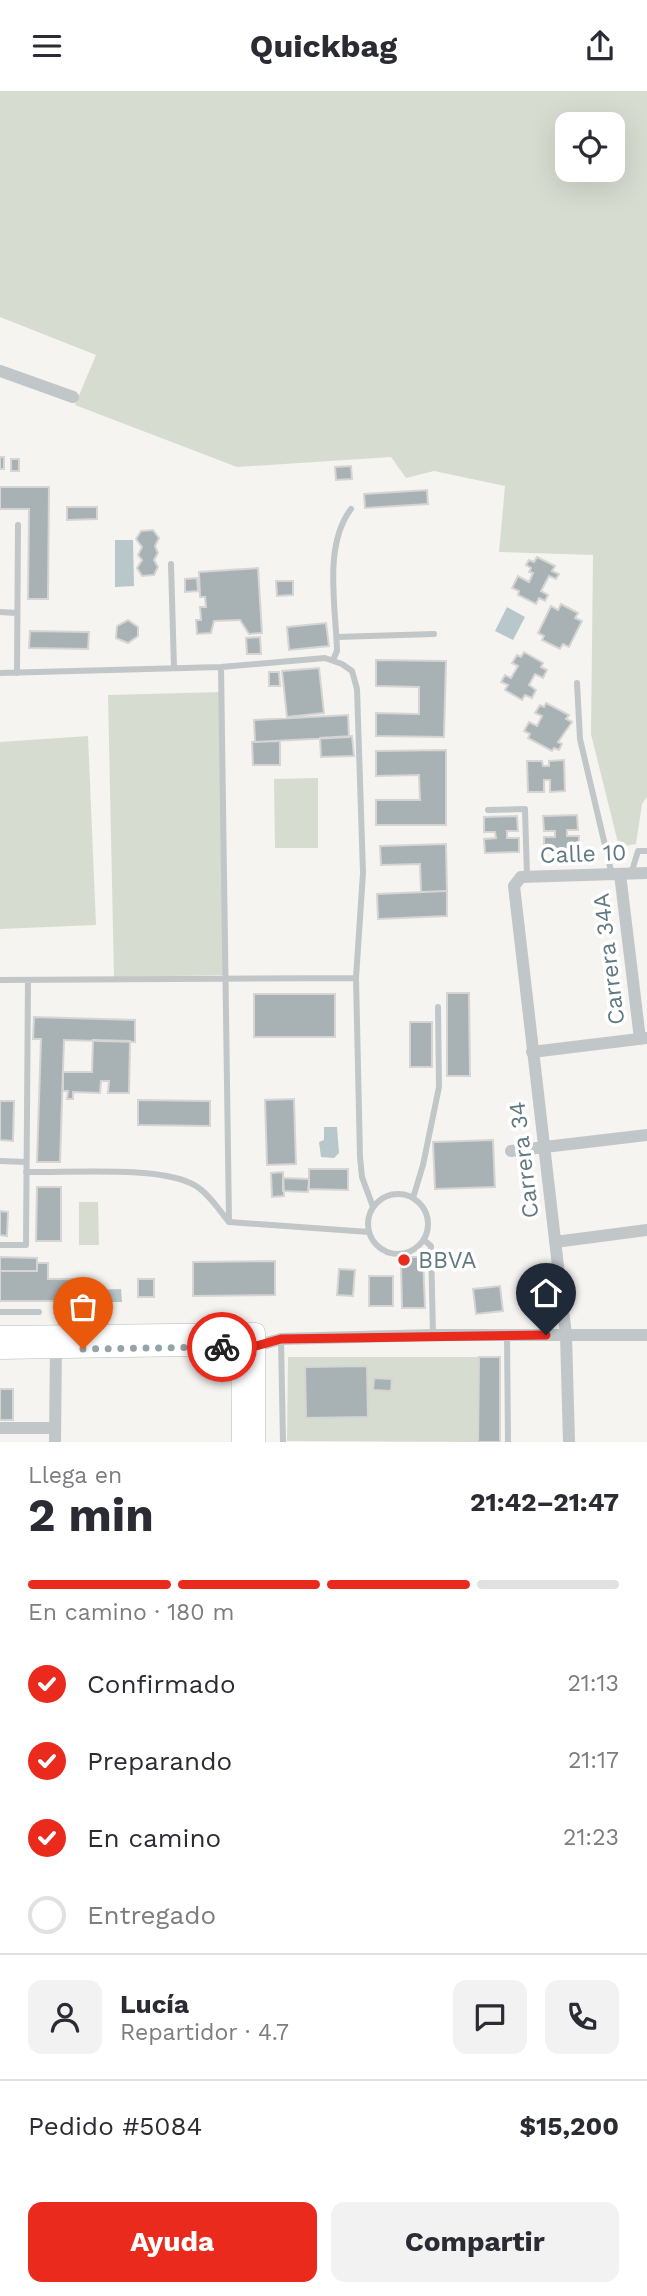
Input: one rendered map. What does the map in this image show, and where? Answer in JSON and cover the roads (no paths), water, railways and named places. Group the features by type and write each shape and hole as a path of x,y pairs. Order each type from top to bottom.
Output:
{"main road":[{"path":"0,1335 56,1342"},
{"path":"0,1350 56,1342 248,1339"},
{"path":"241,1442 248,1339"},
{"path":"248,1339 256,1442"}],"street":[{"path":"0,371 74,397"},
{"name":"Calle 10","path":"524,877 647,873"},
{"name":"Carrera 34A","path":"621,874 643,1038"},
{"name":"Carrera 34","path":"524,877 514,886 514,894 566,1335 569,1442"},
{"path":"533,1052 643,1038"},
{"path":"511,1151 647,1135"},
{"path":"555,1241 647,1230"},
{"path":"248,1339 433,1335 647,1335"},
{"path":"55,1442 56,1342"},
{"path":"0,1428 55,1428"}],"lane":[{"path":"333,660 337,651 334,556 341,522 351,509"},
{"path":"17,673 18,525"},
{"path":"172,564 174,668"},
{"path":"0,612 17,613"},
{"path":"337,637 434,634"},
{"path":"0,673 221,667 325,657 342,663 352,671 357,689 363,873 356,978 360,1157 362,1177 373,1207"},
{"path":"221,667 229,1221"},
{"path":"577,683 580,739 621,874"},
{"path":"488,810 525,809 524,877"},
{"path":"621,874 638,851 647,851"},
{"path":"0,980 356,978"},
{"path":"0,1245 26,1245 28,980"},
{"path":"413,1198 423,1165 439,1087 438,1007"},
{"path":"0,1161 26,1162"},
{"path":"26,1172 159,1174 183,1179 199,1188 229,1221 369,1232"},
{"path":"396,1194 413,1198 421,1203 429,1221 424,1240 411,1252 394,1254 378,1247 369,1232 369,1215 373,1207 387,1196 396,1194"},
{"path":"424,1240 431,1246 433,1335"},
{"path":"0,1312 39,1312"},
{"path":"507,1335 508,1442"},
{"path":"281,1339 283,1442"}],"place":[{"name":"BBVA","path":"404,1260"}]}
